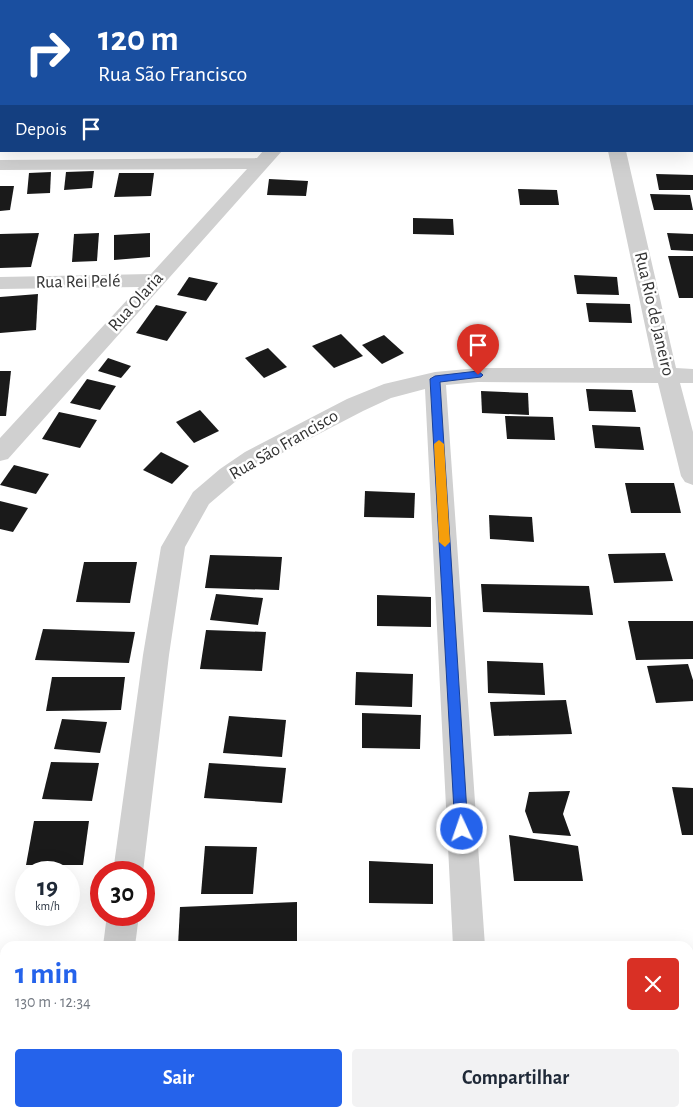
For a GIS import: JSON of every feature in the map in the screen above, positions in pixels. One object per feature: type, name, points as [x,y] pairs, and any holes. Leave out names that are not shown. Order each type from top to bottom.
[{"type":"street","name":"Rua Rio de Janeiro","points":[[617,152],[667,376],[693,476]]},
{"type":"street","points":[[0,165],[268,157]]},
{"type":"street","name":"Rua Olaria","points":[[0,453],[9,433],[156,280],[268,157]]},
{"type":"street","name":"Rua Rei Pelé","points":[[0,283],[156,280]]},
{"type":"street","name":"Rua São Francisco","points":[[129,861],[156,655],[173,547],[201,498],[228,475],[253,458],[355,405],[384,392],[435,379],[478,375],[693,376]]},
{"type":"street","points":[[435,379],[468,941]]},
{"type":"street","points":[[120,941],[122,926]]},
{"type":"building","points":[[94,171],[92,188],[64,190],[66,172]]},
{"type":"building","points":[[51,172],[50,193],[27,194],[29,173]]},
{"type":"building","points":[[119,173],[154,173],[151,196],[114,197]]},
{"type":"building","points":[[656,174],[693,175],[693,190],[659,190]]},
{"type":"building","points":[[269,179],[308,181],[306,196],[267,195]]},
{"type":"building","points":[[0,186],[14,186],[10,210],[0,211]]},
{"type":"building","points":[[518,189],[557,190],[559,205],[520,205]]},
{"type":"building","points":[[650,194],[690,195],[693,210],[654,210]]},
{"type":"building","points":[[413,218],[453,219],[454,235],[413,234]]},
{"type":"building","points":[[39,233],[31,267],[0,268],[0,234]]},
{"type":"building","points":[[99,233],[97,261],[72,262],[74,234]]},
{"type":"building","points":[[150,233],[150,257],[114,260],[114,235]]},
{"type":"building","points":[[667,233],[693,234],[693,251],[671,250]]},
{"type":"building","points":[[668,256],[693,256],[693,298],[679,298]]},
{"type":"building","points":[[574,275],[617,277],[619,295],[577,294]]},
{"type":"building","points":[[189,277],[218,283],[206,301],[177,295]]},
{"type":"building","points":[[38,294],[36,330],[0,333],[0,297]]},
{"type":"building","points":[[586,303],[630,304],[632,323],[589,322]]},
{"type":"building","points":[[156,305],[187,312],[167,341],[136,333]]},
{"type":"building","points":[[341,334],[363,356],[334,368],[312,346]]},
{"type":"building","points":[[384,335],[404,353],[382,364],[362,345]]},
{"type":"building","points":[[268,348],[287,367],[264,378],[245,358]]},
{"type":"building","points":[[108,358],[131,366],[121,378],[98,371]]},
{"type":"building","points":[[0,371],[11,371],[6,416],[0,416]]},
{"type":"building","points":[[87,379],[116,386],[100,410],[70,403]]},
{"type":"building","points":[[586,389],[632,390],[636,412],[589,411]]},
{"type":"building","points":[[481,391],[528,393],[529,415],[482,413]]},
{"type":"building","points":[[200,410],[219,431],[194,443],[176,422]]},
{"type":"building","points":[[59,412],[97,420],[80,448],[42,439]]},
{"type":"building","points":[[505,416],[553,417],[555,440],[507,439]]},
{"type":"building","points":[[592,425],[640,427],[644,450],[595,448]]},
{"type":"building","points":[[161,452],[189,466],[172,484],[143,470]]},
{"type":"building","points":[[14,465],[49,474],[36,494],[0,485]]},
{"type":"building","points":[[625,483],[674,483],[681,513],[631,513]]},
{"type":"building","points":[[365,491],[415,493],[414,518],[364,517]]},
{"type":"building","points":[[0,501],[28,508],[13,532],[0,529]]},
{"type":"building","points":[[489,515],[532,517],[534,542],[490,539]]},
{"type":"building","points":[[665,553],[673,581],[614,583],[608,554]]},
{"type":"building","points":[[210,555],[282,557],[279,590],[205,588]]},
{"type":"building","points":[[84,562],[137,562],[130,603],[76,602]]},
{"type":"building","points":[[481,584],[589,586],[593,615],[483,612]]},
{"type":"building","points":[[216,594],[263,598],[258,625],[210,620]]},
{"type":"building","points":[[377,595],[431,597],[431,627],[377,626]]},
{"type":"building","points":[[628,621],[693,621],[693,659],[636,660]]},
{"type":"building","points":[[43,629],[135,632],[129,663],[35,660]]},
{"type":"building","points":[[206,630],[266,632],[262,671],[200,669]]},
{"type":"building","points":[[487,661],[543,663],[545,695],[488,693]]},
{"type":"building","points":[[688,664],[693,680],[693,701],[656,703],[647,666]]},
{"type":"building","points":[[356,672],[413,674],[412,707],[355,705]]},
{"type":"building","points":[[52,677],[125,677],[121,710],[46,711]]},
{"type":"building","points":[[566,700],[572,734],[494,736],[490,702]]},
{"type":"building","points":[[362,713],[421,715],[420,749],[362,748]]},
{"type":"building","points":[[229,716],[286,720],[282,757],[223,753]]},
{"type":"building","points":[[62,719],[107,722],[100,753],[54,749]]},
{"type":"building","points":[[51,762],[99,763],[92,801],[42,799]]},
{"type":"building","points":[[209,763],[286,768],[282,803],[204,798]]},
{"type":"building","points":[[672,787],[693,788],[693,835],[682,835]]},
{"type":"building","points":[[570,791],[563,814],[571,836],[533,833],[525,811],[529,792]]},
{"type":"building","points":[[34,821],[89,821],[83,865],[80,865],[80,861],[27,861]]},
{"type":"building","points":[[509,835],[578,846],[583,881],[514,881]]},
{"type":"building","points":[[205,846],[257,847],[253,894],[201,894]]},
{"type":"building","points":[[369,861],[433,864],[433,904],[369,903]]},
{"type":"building","points":[[297,902],[297,941],[178,941],[180,907]]},
{"type":"slow traffic","points":[[439,444],[445,542]]},
{"type":"route","points":[[462,829],[435,379],[478,375]]}]
